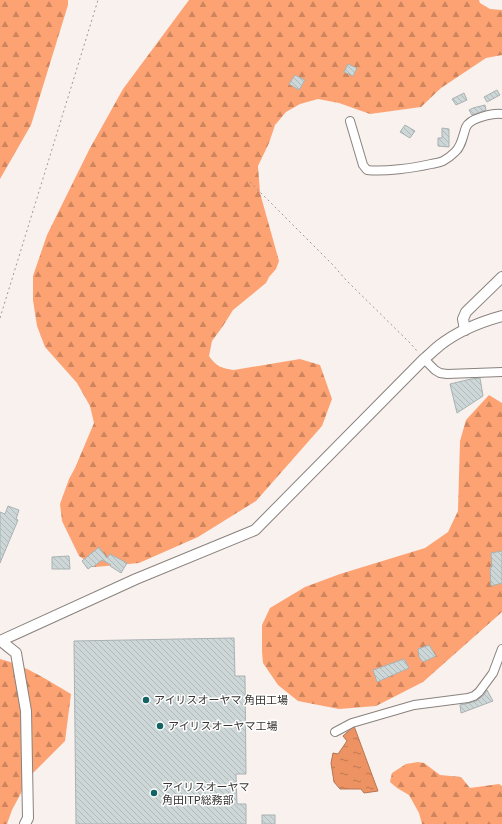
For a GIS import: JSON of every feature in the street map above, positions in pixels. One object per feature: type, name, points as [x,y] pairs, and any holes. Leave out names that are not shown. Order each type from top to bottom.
[{"type":"street","points":[[350,121],[363,165],[367,170],[374,171],[393,170],[443,161],[456,151],[467,125],[480,117],[502,114]]},
{"type":"street","points":[[465,330],[463,319],[466,312],[502,277]]},
{"type":"street","points":[[25,824],[28,818],[26,711],[16,653],[1,641],[136,579],[255,530],[424,359],[441,344],[465,330],[502,316]]},
{"type":"street","points":[[424,359],[440,373],[502,372]]},
{"type":"street","points":[[335,732],[352,723],[414,705],[474,696],[493,673],[502,649]]},
{"type":"path","points":[[0,318],[98,0]]},
{"type":"path","points":[[250,182],[411,344],[424,359]]},
{"type":"green space","points":[[0,0],[68,0],[68,5],[31,125],[0,179]]},
{"type":"green space","points":[[189,0],[479,0],[480,3],[490,9],[502,10],[502,55],[486,58],[441,88],[421,107],[370,114],[339,103],[318,99],[300,104],[286,112],[275,125],[269,143],[258,166],[260,193],[279,261],[276,269],[266,283],[233,310],[212,341],[209,356],[214,363],[226,369],[234,370],[300,359],[320,365],[332,399],[322,426],[256,501],[198,537],[139,563],[95,567],[79,556],[62,521],[60,504],[69,479],[94,423],[90,406],[77,383],[45,347],[37,326],[33,300],[33,276],[47,235],[89,150],[123,89]]},
{"type":"green space","points":[[489,395],[502,403],[502,612],[423,682],[376,706],[339,709],[298,701],[278,685],[263,663],[262,625],[270,608],[305,587],[340,574],[425,548],[448,532],[458,511],[460,441],[466,420]]},
{"type":"green space","points":[[0,659],[28,669],[71,694],[65,741],[30,776],[12,810],[7,824],[0,824]]},
{"type":"green space","points":[[418,762],[424,763],[440,775],[461,777],[470,788],[499,784],[502,786],[502,824],[422,824],[419,813],[409,795],[390,782],[392,773],[406,764]]},
{"type":"water","points":[[354,726],[378,791],[364,793],[361,789],[340,789],[334,782],[331,763],[333,753],[338,754],[347,741],[343,736]]},
{"type":"building","points":[[348,64],[357,68],[353,76],[344,72]]},
{"type":"building","points":[[295,75],[305,80],[299,90],[289,84]]},
{"type":"building","points":[[497,90],[500,95],[487,102],[484,97]]},
{"type":"building","points":[[464,93],[467,100],[456,105],[452,99]]},
{"type":"building","points":[[485,105],[486,110],[472,115],[469,110],[473,108]]},
{"type":"building","points":[[405,125],[415,131],[410,138],[400,132]]},
{"type":"building","points":[[442,128],[449,129],[449,147],[438,146],[438,138],[442,138]]},
{"type":"building","points":[[480,378],[483,396],[457,413],[450,384]]},
{"type":"building","points":[[8,506],[19,510],[16,519],[18,520],[0,563],[0,512],[5,514]]},
{"type":"building","points":[[99,547],[107,558],[110,554],[127,563],[121,573],[102,560],[88,569],[82,561]]},
{"type":"building","points":[[502,551],[502,583],[491,586],[491,553]]},
{"type":"building","points":[[69,556],[70,569],[52,569],[52,557]]},
{"type":"building","name":"アイリスオーヤマ工場","points":[[234,638],[235,676],[245,676],[246,774],[236,774],[237,804],[246,804],[246,824],[76,824],[74,641]]},
{"type":"building","points":[[429,645],[436,656],[423,662],[419,657],[418,649]]},
{"type":"building","points":[[404,659],[409,668],[377,682],[373,670]]},
{"type":"building","points":[[487,690],[493,701],[461,713],[460,705],[476,701],[483,696]]},
{"type":"building","points":[[262,815],[275,815],[275,824],[262,824]]},
{"type":"place","name":"アイリスオーヤマ 角田工場","points":[[146,700]]},
{"type":"place","name":"アイリスオーヤマ工場","points":[[160,726]]},
{"type":"place","name":"アイリスオーヤマ 角田ITP総務部","points":[[154,793]]}]
